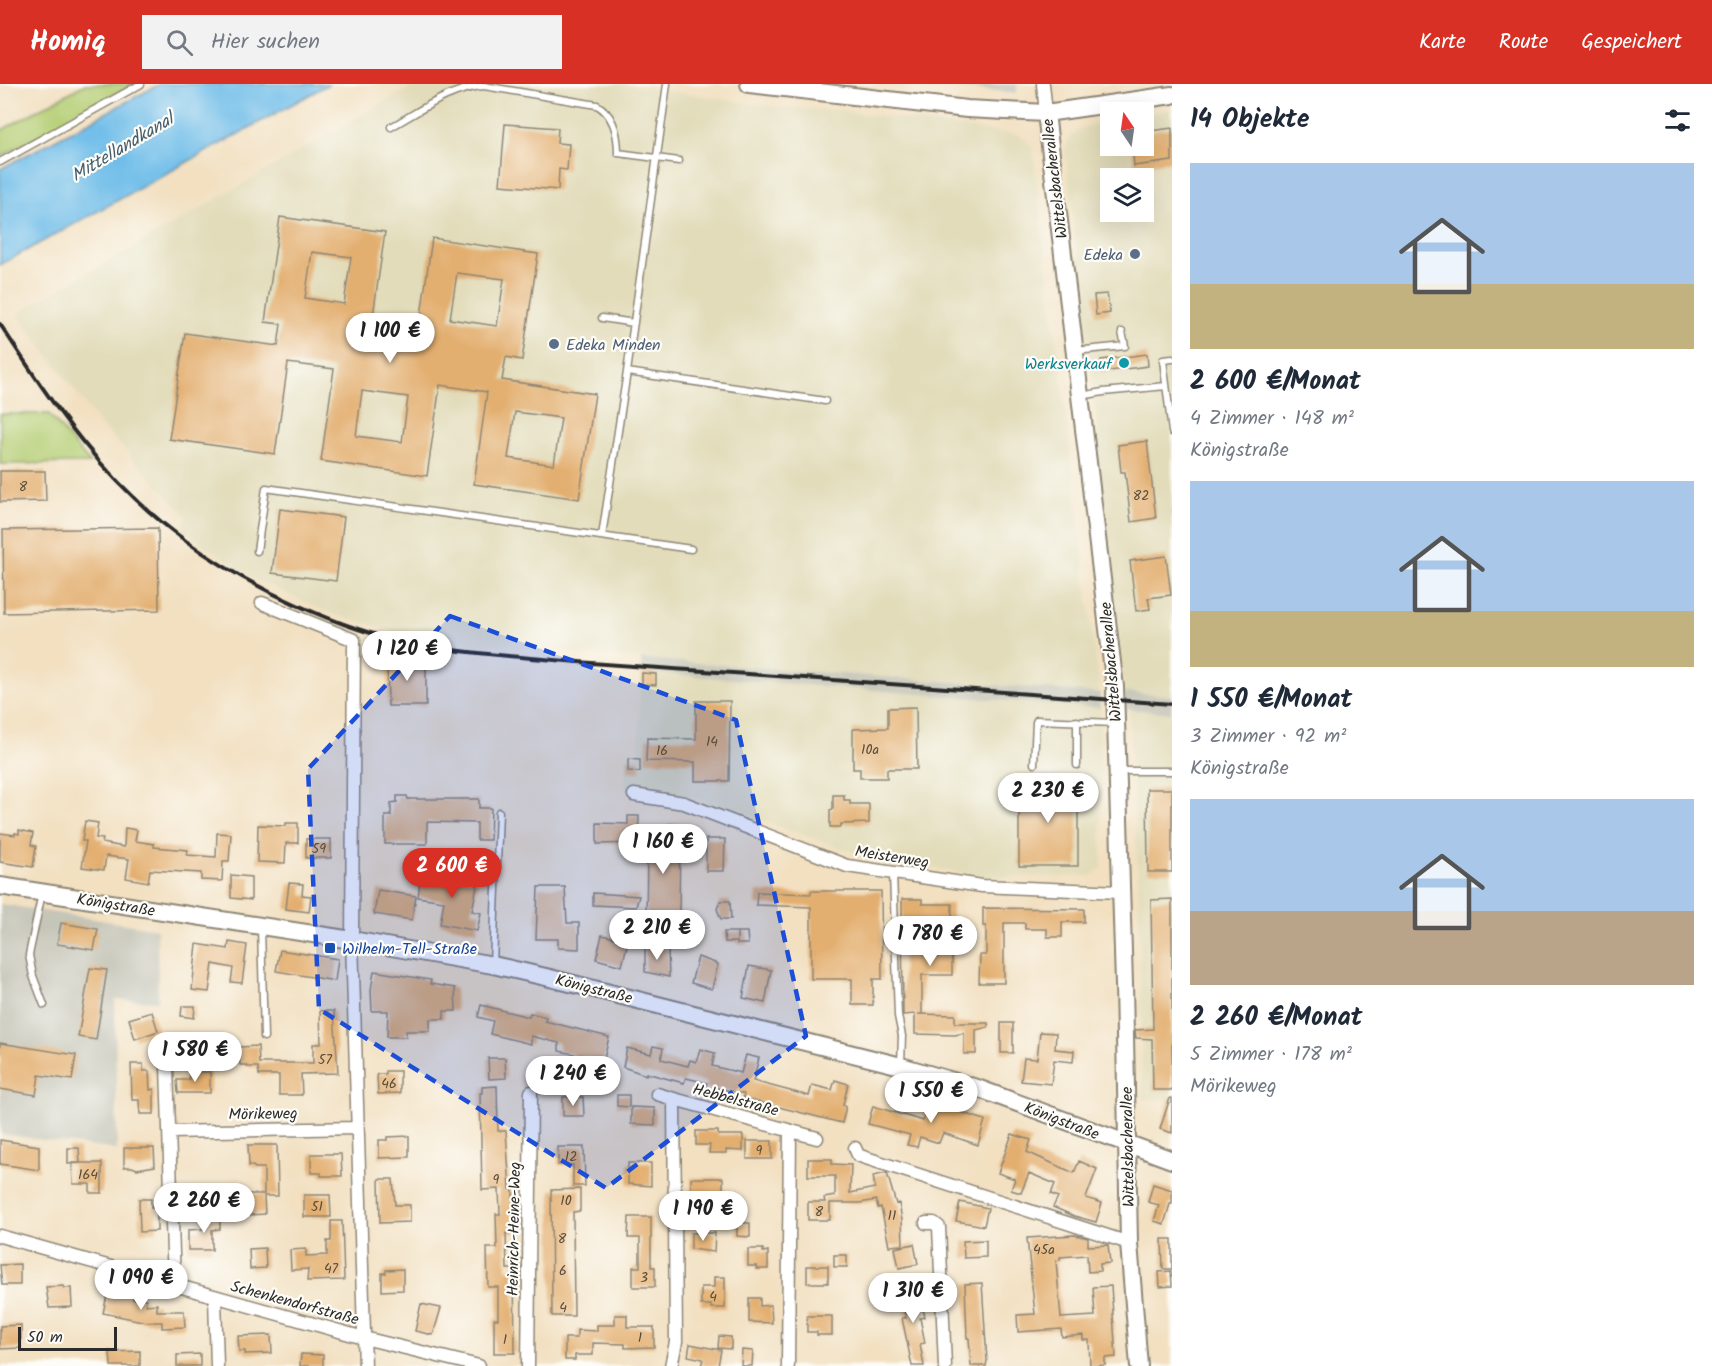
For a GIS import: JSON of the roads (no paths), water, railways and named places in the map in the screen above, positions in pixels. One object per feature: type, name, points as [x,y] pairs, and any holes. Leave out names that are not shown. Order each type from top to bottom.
[{"type":"street","points":[[749,84],[968,109],[1046,113],[1172,95]]},
{"type":"street","name":"Wittelsbacherallee","points":[[1043,84],[1115,687],[1129,1243],[1139,1366]]},
{"type":"street","points":[[262,603],[354,640],[352,940],[365,1366]]},
{"type":"street","name":"Meisterweg","points":[[634,795],[684,803],[847,866],[982,886],[1120,892]]},
{"type":"street","name":"Königstraße","points":[[0,886],[352,940],[493,965],[770,1031],[901,1066],[977,1088],[1172,1160]]},
{"type":"street","points":[[167,1066],[171,1132],[174,1285]]},
{"type":"street","name":"Heinrich-Heine-Weg","points":[[528,1366],[531,1092]]},
{"type":"street","name":"Hebbelstraße","points":[[657,1094],[817,1138]]},
{"type":"street","points":[[670,1366],[676,1342],[674,1099]]},
{"type":"street","name":"Mörikeweg","points":[[171,1132],[357,1128]]},
{"type":"street","name":"Hebbelstraße","points":[[788,1366],[790,1131]]},
{"type":"street","points":[[855,1148],[858,1155],[863,1157],[1129,1243]]},
{"type":"street","points":[[926,1223],[934,1223],[939,1227],[945,1366]]},
{"type":"street","name":"Schenkendorfstraße","points":[[0,1236],[364,1338],[479,1366]]},
{"type":"street","points":[[215,1297],[218,1366]]},
{"type":"lane","points":[[0,162],[141,84]]},
{"type":"lane","points":[[602,536],[667,84]]},
{"type":"lane","points":[[391,127],[452,93],[469,87],[484,86],[597,105],[608,112],[615,128],[618,153],[679,161]]},
{"type":"lane","points":[[602,318],[634,323]]},
{"type":"lane","points":[[1075,351],[1125,346],[1122,332]]},
{"type":"lane","points":[[1172,359],[1163,360],[1172,432]]},
{"type":"lane","points":[[627,372],[825,401]]},
{"type":"lane","points":[[1080,396],[1166,386]]},
{"type":"lane","points":[[257,551],[267,488],[691,549]]},
{"type":"lane","points":[[1034,765],[1036,722],[1040,719],[1115,723]]},
{"type":"lane","points":[[1077,721],[1077,765]]},
{"type":"lane","points":[[1117,771],[1172,771]]},
{"type":"lane","points":[[493,965],[499,812]]},
{"type":"lane","points":[[893,873],[898,1016],[902,1036],[901,1066]]},
{"type":"lane","points":[[42,892],[29,955],[33,976],[44,1005]]},
{"type":"lane","points":[[261,926],[264,1037]]},
{"type":"water","name":"Mittellandkanal","points":[[160,84],[329,84],[0,265],[0,169]]},
{"type":"railway","points":[[0,324],[82,442],[130,494],[156,518],[238,575],[296,605],[357,629],[417,645],[495,655],[1172,704]]},
{"type":"place","name":"Edeka","points":[[1135,254]]},
{"type":"place","name":"Edeka Minden","points":[[554,344]]},
{"type":"place","name":"Werksverkauf","points":[[1124,363]]},
{"type":"place","name":"Wilhelm-Tell-Straße","points":[[330,948]]}]
